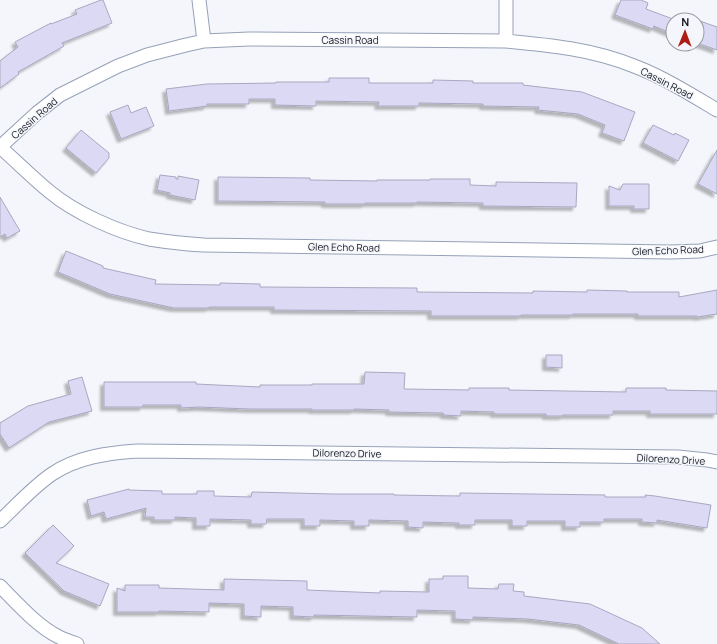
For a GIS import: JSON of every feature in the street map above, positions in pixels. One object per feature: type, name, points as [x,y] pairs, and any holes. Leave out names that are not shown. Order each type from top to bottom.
[{"type":"street","points":[[200,0],[204,41]]},
{"type":"street","points":[[506,0],[506,41]]},
{"type":"street","name":"Cassin Road","points":[[0,147],[37,113],[60,95],[118,66],[147,55],[204,41],[249,39],[506,41],[574,48],[603,55],[634,66],[672,84],[717,110]]},
{"type":"street","name":"Glen Echo Road","points":[[0,147],[51,193],[74,208],[98,221],[124,231],[148,238],[175,243],[204,245],[671,252],[700,251],[717,247]]},
{"type":"street","name":"Dilorenzo Drive","points":[[0,521],[39,484],[53,473],[88,458],[112,453],[137,451],[678,457],[717,462]]},
{"type":"street","points":[[0,586],[28,614],[44,627],[59,637],[77,644]]},
{"type":"building","points":[[103,0],[112,23],[62,43],[64,46],[18,72],[19,74],[0,88],[0,61],[18,47],[15,42],[51,23],[77,14],[75,10]]},
{"type":"building","points":[[621,0],[641,0],[648,3],[646,9],[665,16],[665,31],[654,26],[653,29],[615,15]]},
{"type":"building","points":[[705,23],[717,27],[717,50],[705,46]]},
{"type":"building","points":[[329,78],[369,78],[369,83],[433,83],[433,80],[473,81],[473,83],[523,83],[523,85],[582,92],[635,112],[624,141],[602,133],[605,125],[578,114],[538,110],[539,107],[419,103],[419,106],[378,106],[379,102],[316,101],[316,106],[275,105],[275,99],[249,99],[249,104],[207,104],[207,106],[169,111],[166,89],[207,84],[329,82]]},
{"type":"building","points":[[128,105],[131,113],[146,107],[154,126],[121,139],[110,112]]},
{"type":"building","points":[[653,125],[689,140],[678,161],[643,143]]},
{"type":"building","points":[[81,130],[109,153],[109,158],[96,173],[66,148]]},
{"type":"building","points":[[717,150],[717,194],[698,184]]},
{"type":"building","points":[[160,175],[176,177],[176,179],[178,179],[178,176],[199,180],[195,200],[170,195],[170,193],[157,190]]},
{"type":"building","points":[[218,177],[310,178],[310,180],[377,181],[470,179],[470,185],[496,186],[496,182],[577,183],[576,207],[483,206],[483,203],[417,202],[325,204],[325,202],[218,201]]},
{"type":"building","points":[[623,184],[649,184],[649,209],[634,209],[634,206],[609,206],[609,186],[620,190]]},
{"type":"building","points":[[0,197],[20,231],[7,238],[5,234],[0,237]]},
{"type":"building","points":[[66,251],[103,266],[103,268],[156,280],[155,284],[220,285],[220,283],[260,284],[260,287],[417,288],[417,292],[533,293],[533,291],[587,292],[587,290],[679,292],[679,297],[717,290],[717,314],[697,317],[638,316],[638,314],[431,316],[431,311],[274,310],[274,307],[174,308],[110,294],[58,272]]},
{"type":"building","points":[[546,355],[562,355],[562,368],[546,367]]},
{"type":"building","points":[[365,372],[405,373],[404,389],[469,390],[469,388],[509,388],[509,390],[626,392],[626,388],[666,388],[666,390],[717,391],[717,414],[650,414],[650,411],[613,411],[613,415],[546,416],[546,414],[494,414],[494,412],[461,411],[461,416],[444,415],[443,413],[389,412],[389,410],[354,409],[312,410],[199,407],[181,408],[181,405],[104,407],[104,382],[196,382],[196,384],[260,387],[260,385],[364,384]]},
{"type":"building","points":[[82,377],[92,411],[49,422],[9,448],[0,434],[0,423],[28,406],[71,394],[68,381]]},
{"type":"building","points":[[129,489],[162,491],[162,494],[197,494],[197,491],[214,491],[214,496],[251,497],[252,492],[460,496],[460,493],[605,495],[605,497],[646,497],[645,495],[711,505],[707,528],[657,520],[657,523],[642,522],[642,519],[604,519],[604,522],[580,522],[580,527],[565,527],[565,521],[527,521],[527,526],[512,526],[512,520],[475,520],[475,525],[423,522],[423,528],[408,527],[408,521],[369,520],[369,526],[354,526],[354,521],[320,520],[320,526],[304,526],[304,519],[267,519],[266,524],[251,524],[251,520],[210,519],[210,526],[196,526],[196,518],[175,517],[175,520],[154,520],[154,517],[145,517],[146,508],[106,519],[104,512],[91,516],[87,500]]},
{"type":"building","points":[[53,525],[74,546],[56,563],[109,584],[100,606],[64,591],[25,553]]},
{"type":"building","points":[[443,576],[468,576],[468,588],[498,589],[499,584],[514,584],[513,591],[524,592],[524,596],[590,604],[642,628],[660,644],[619,644],[579,625],[528,619],[473,617],[473,620],[455,619],[455,611],[417,610],[417,617],[314,615],[314,617],[293,616],[293,607],[261,606],[261,617],[244,616],[244,604],[209,603],[209,612],[117,612],[117,588],[125,591],[125,585],[159,585],[159,588],[224,590],[224,579],[307,581],[307,590],[380,593],[380,591],[429,592],[429,579],[443,579]]}]
